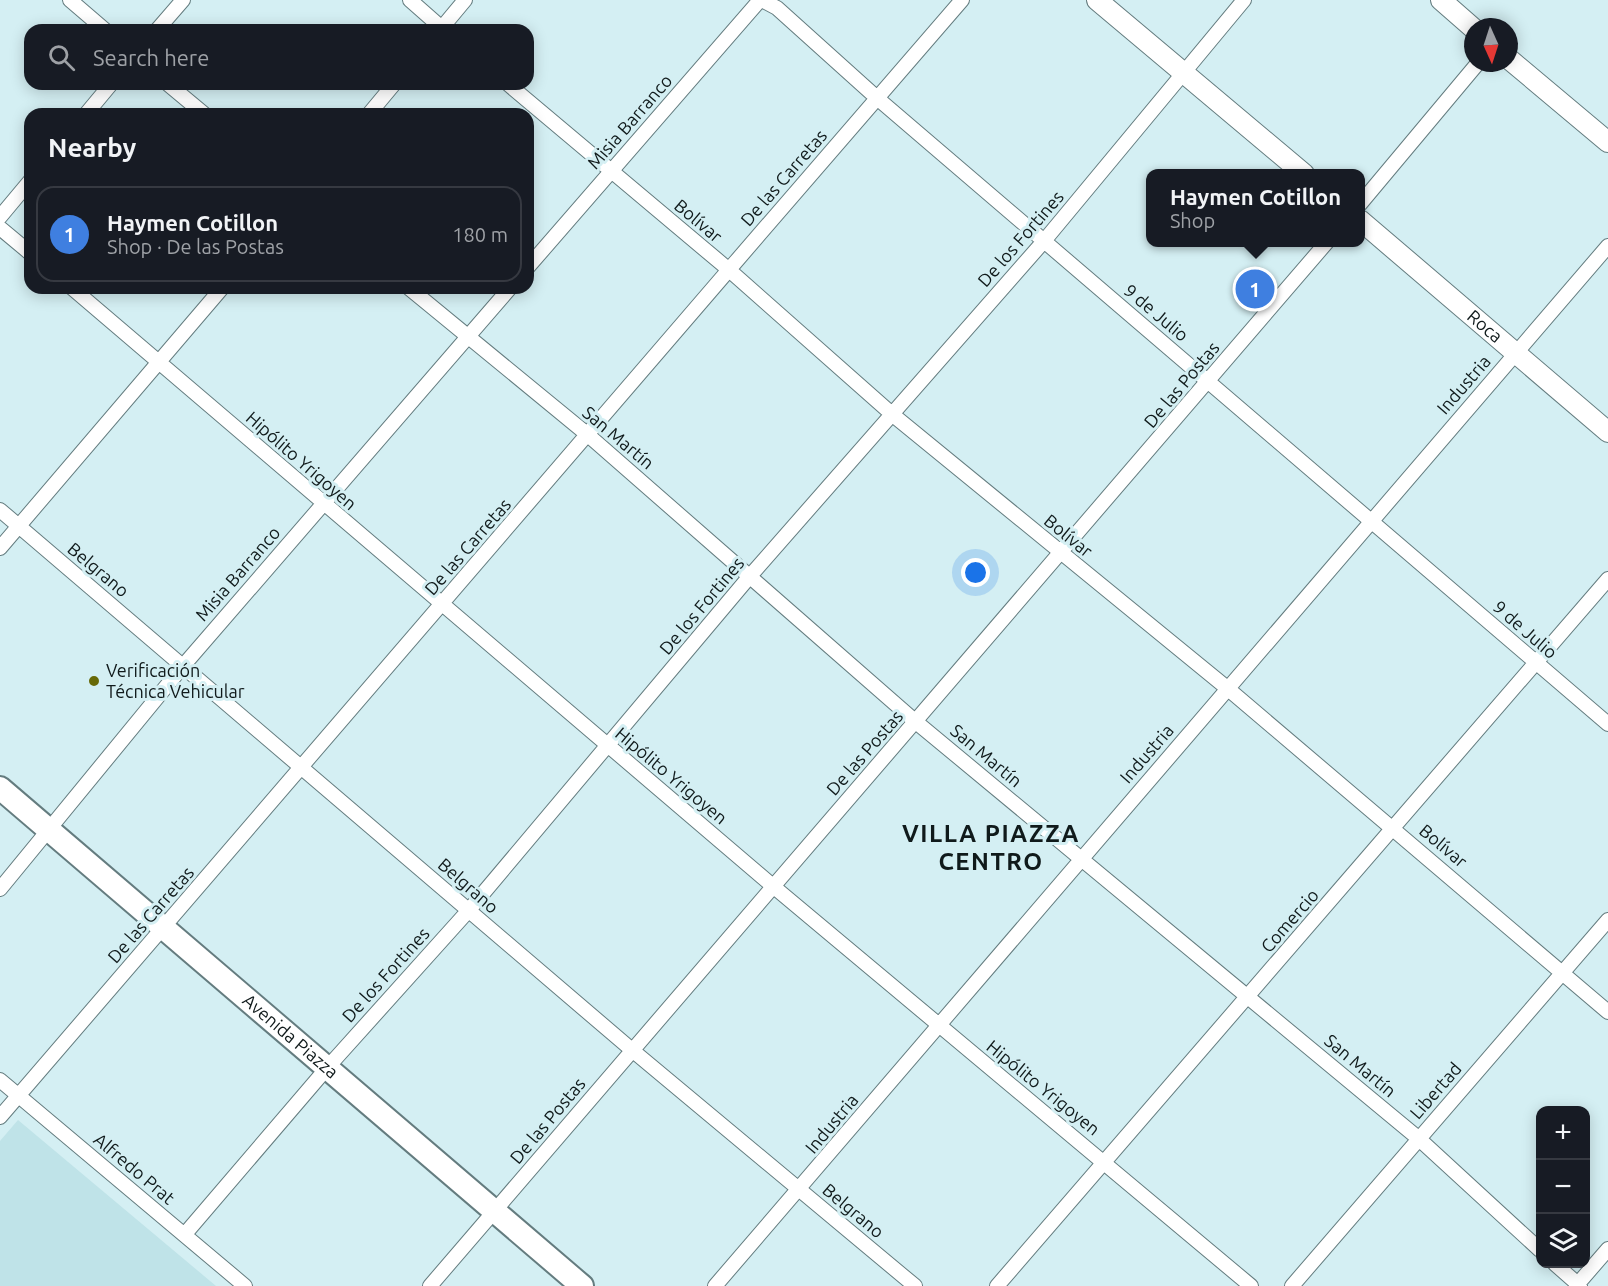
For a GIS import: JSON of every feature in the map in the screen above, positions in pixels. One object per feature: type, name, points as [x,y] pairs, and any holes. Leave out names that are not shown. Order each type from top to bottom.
[{"type":"main road","name":"Avenida Piazza","points":[[0,788],[582,1286]]},
{"type":"street","points":[[70,0],[98,24]]},
{"type":"street","points":[[162,24],[183,0]]},
{"type":"street","points":[[410,0],[436,24]]},
{"type":"street","points":[[446,24],[465,0]]},
{"type":"street","name":"9 de Julio","points":[[761,0],[777,8],[877,98],[1608,724]]},
{"type":"street","name":"Misia Barranco","points":[[534,260],[761,0]]},
{"type":"street","name":"De las Carretas","points":[[0,1117],[303,768],[962,0]]},
{"type":"street","points":[[1097,0],[1298,169]]},
{"type":"street","name":"De los Fortines","points":[[185,1234],[327,1068],[469,910],[750,576],[1044,241],[1244,0]]},
{"type":"street","points":[[1441,0],[1464,20]]},
{"type":"street","points":[[1518,67],[1608,142]]},
{"type":"street","points":[[1365,198],[1470,72]]},
{"type":"street","points":[[91,108],[106,90]]},
{"type":"street","points":[[175,90],[197,108]]},
{"type":"street","points":[[374,108],[389,90]]},
{"type":"street","name":"Bolívar","points":[[515,90],[728,270],[893,415],[1227,688],[1608,1012]]},
{"type":"street","points":[[0,217],[24,188]]},
{"type":"street","name":"Roca","points":[[1365,224],[1608,432]]},
{"type":"street","points":[[0,228],[24,248]]},
{"type":"street","name":"Industria","points":[[715,1286],[1608,246]]},
{"type":"street","name":"De las Postas","points":[[429,1286],[1062,554],[1324,247]]},
{"type":"street","name":"Hipólito Yrigoyen","points":[[79,294],[607,746],[1251,1286]]},
{"type":"street","points":[[0,548],[217,294]]},
{"type":"street","name":"San Martín","points":[[416,294],[588,435],[916,722],[1418,1138],[1536,1246]]},
{"type":"street","name":"Misia Barranco","points":[[0,889],[183,666],[505,294]]},
{"type":"street","name":"Belgrano","points":[[0,510],[632,1050],[915,1286]]},
{"type":"street","name":"Comercio","points":[[997,1286],[1395,829],[1608,579]]},
{"type":"street","name":"Libertad","points":[[1292,1286],[1608,920]]},
{"type":"street","name":"Alfredo Prat","points":[[0,1080],[245,1286]]},
{"type":"street","points":[[1560,1268],[1578,1285],[1608,1249]]},
{"type":"shaded area","points":[[18,1120],[216,1286],[0,1286],[0,1141]]},
{"type":"place","name":"Haymen Cotillon","points":[[1255,289]]},
{"type":"place","name":"Verificación Técnica Vehicular","points":[[94,681]]},
{"type":"district","name":"VILLA PIAZZA CENTRO","points":[[991,848]]}]
